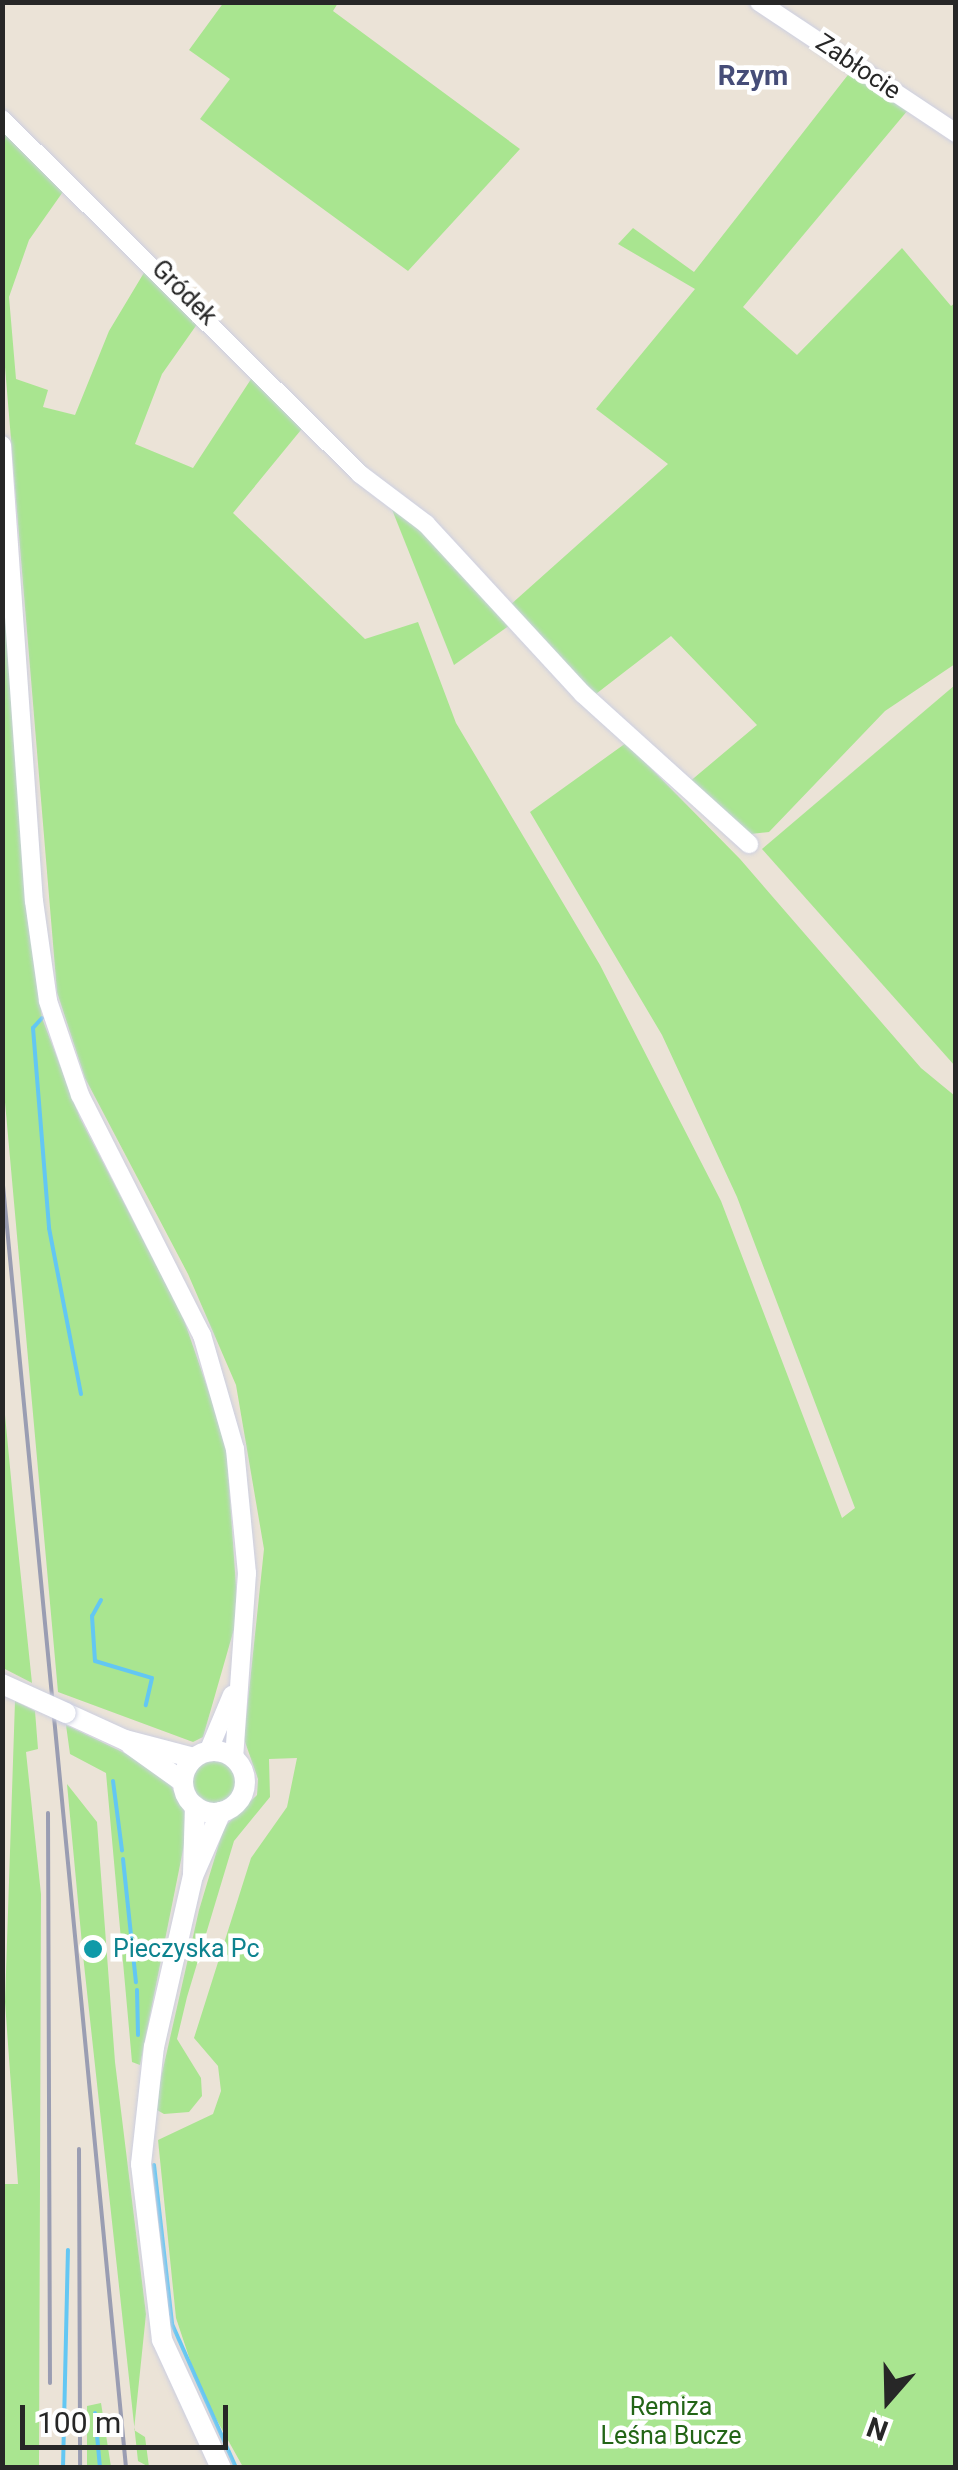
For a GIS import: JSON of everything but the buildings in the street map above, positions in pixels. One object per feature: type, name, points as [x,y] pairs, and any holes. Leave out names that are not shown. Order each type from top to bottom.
[{"type":"street","name":"Zabłocie","points":[[760,2],[956,132]]},
{"type":"street","name":"Gródek","points":[[2,119],[360,474],[426,524],[583,694],[749,844]]},
{"type":"street","points":[[2,445],[43,977],[68,1066],[186,1301],[228,1417],[246,1542],[234,1759],[244,1790],[221,1812],[193,1876],[148,2075],[141,2164],[162,2340],[220,2468]]},
{"type":"street","points":[[2,1684],[124,1740],[183,1782],[194,1806],[193,1876]]},
{"type":"street","points":[[183,1782],[235,1690]]},
{"type":"street","points":[[124,1740],[234,1759]]},
{"type":"street","points":[[194,1806],[221,1812]]},
{"type":"green space","points":[[224,2],[338,3],[333,11],[520,149],[408,271],[200,119],[230,79],[189,50]]},
{"type":"green space","points":[[851,71],[908,110],[743,307],[797,355],[902,248],[951,306],[955,303],[955,664],[885,711],[769,832],[742,835],[688,783],[757,725],[671,636],[592,697],[509,606],[668,464],[596,409],[695,289],[618,244],[633,228],[694,272]]},
{"type":"green space","name":"Remiza Leśna Bucze","points":[[2,130],[67,186],[29,240],[9,297],[16,379],[48,390],[43,407],[75,415],[109,331],[148,266],[200,320],[162,374],[135,444],[193,468],[255,373],[305,425],[233,513],[365,639],[418,622],[456,723],[600,965],[721,1201],[842,1518],[855,1508],[737,1197],[662,1035],[530,812],[626,743],[740,859],[921,1068],[955,1096],[955,2467],[243,2467],[200,2390],[176,2318],[158,2140],[213,2114],[221,2091],[218,2066],[194,2038],[251,1858],[287,1807],[297,1758],[269,1759],[270,1797],[234,1841],[177,2039],[201,2078],[202,2096],[189,2112],[164,2114],[157,2110],[160,2082],[199,1910],[224,1827],[257,1795],[258,1779],[244,1739],[264,1549],[236,1385],[188,1274],[85,1078],[57,992],[3,343]]},
{"type":"green space","points":[[391,507],[412,518],[510,625],[454,665]]},
{"type":"green space","points":[[2,558],[27,907],[42,1018],[80,1118],[183,1317],[226,1442],[238,1615],[203,1737],[193,1742],[58,1692],[3,1080]]},
{"type":"green space","points":[[955,685],[955,1066],[762,849]]},
{"type":"green space","points":[[3,1394],[15,1520],[32,1683],[3,1668]]},
{"type":"green space","points":[[15,1701],[35,1711],[38,1749],[26,1752],[41,1894],[39,2468],[2,2467],[3,2184],[18,2184],[5,2002]]},
{"type":"green space","points":[[66,1725],[164,1772],[189,1820],[140,2065],[132,2062],[106,1773],[70,1754]]},
{"type":"green space","points":[[214,1761],[229,1767],[235,1782],[229,1797],[214,1803],[199,1797],[193,1782],[199,1767]]},
{"type":"green space","points":[[67,1784],[97,1822],[115,2062],[146,2314],[134,2427],[83,1955]]},
{"type":"green space","points":[[101,2403],[111,2467],[87,2467],[87,2406]]},
{"type":"green space","points":[[135,2430],[145,2437],[149,2467],[138,2461]]},
{"type":"waterway","points":[[42,1018],[33,1028],[49,1228],[81,1394]]},
{"type":"waterway","points":[[101,1600],[92,1616],[95,1661],[152,1678],[146,1705]]},
{"type":"waterway","points":[[113,1781],[122,1850]]},
{"type":"waterway","points":[[123,1859],[136,1982]]},
{"type":"waterway","points":[[137,1990],[138,2035]]},
{"type":"waterway","points":[[154,2165],[172,2324],[236,2468]]},
{"type":"waterway","points":[[63,2468],[68,2250]]},
{"type":"waterway","points":[[95,2413],[100,2468]]},
{"type":"railway","points":[[2,1175],[126,2468]]},
{"type":"railway","points":[[48,1813],[50,2383]]},
{"type":"railway","points":[[79,2149],[80,2468]]},
{"type":"place","name":"Pieczyska Pc","points":[[93,1949]]},
{"type":"district","name":"Rzym","points":[[753,76]]}]
